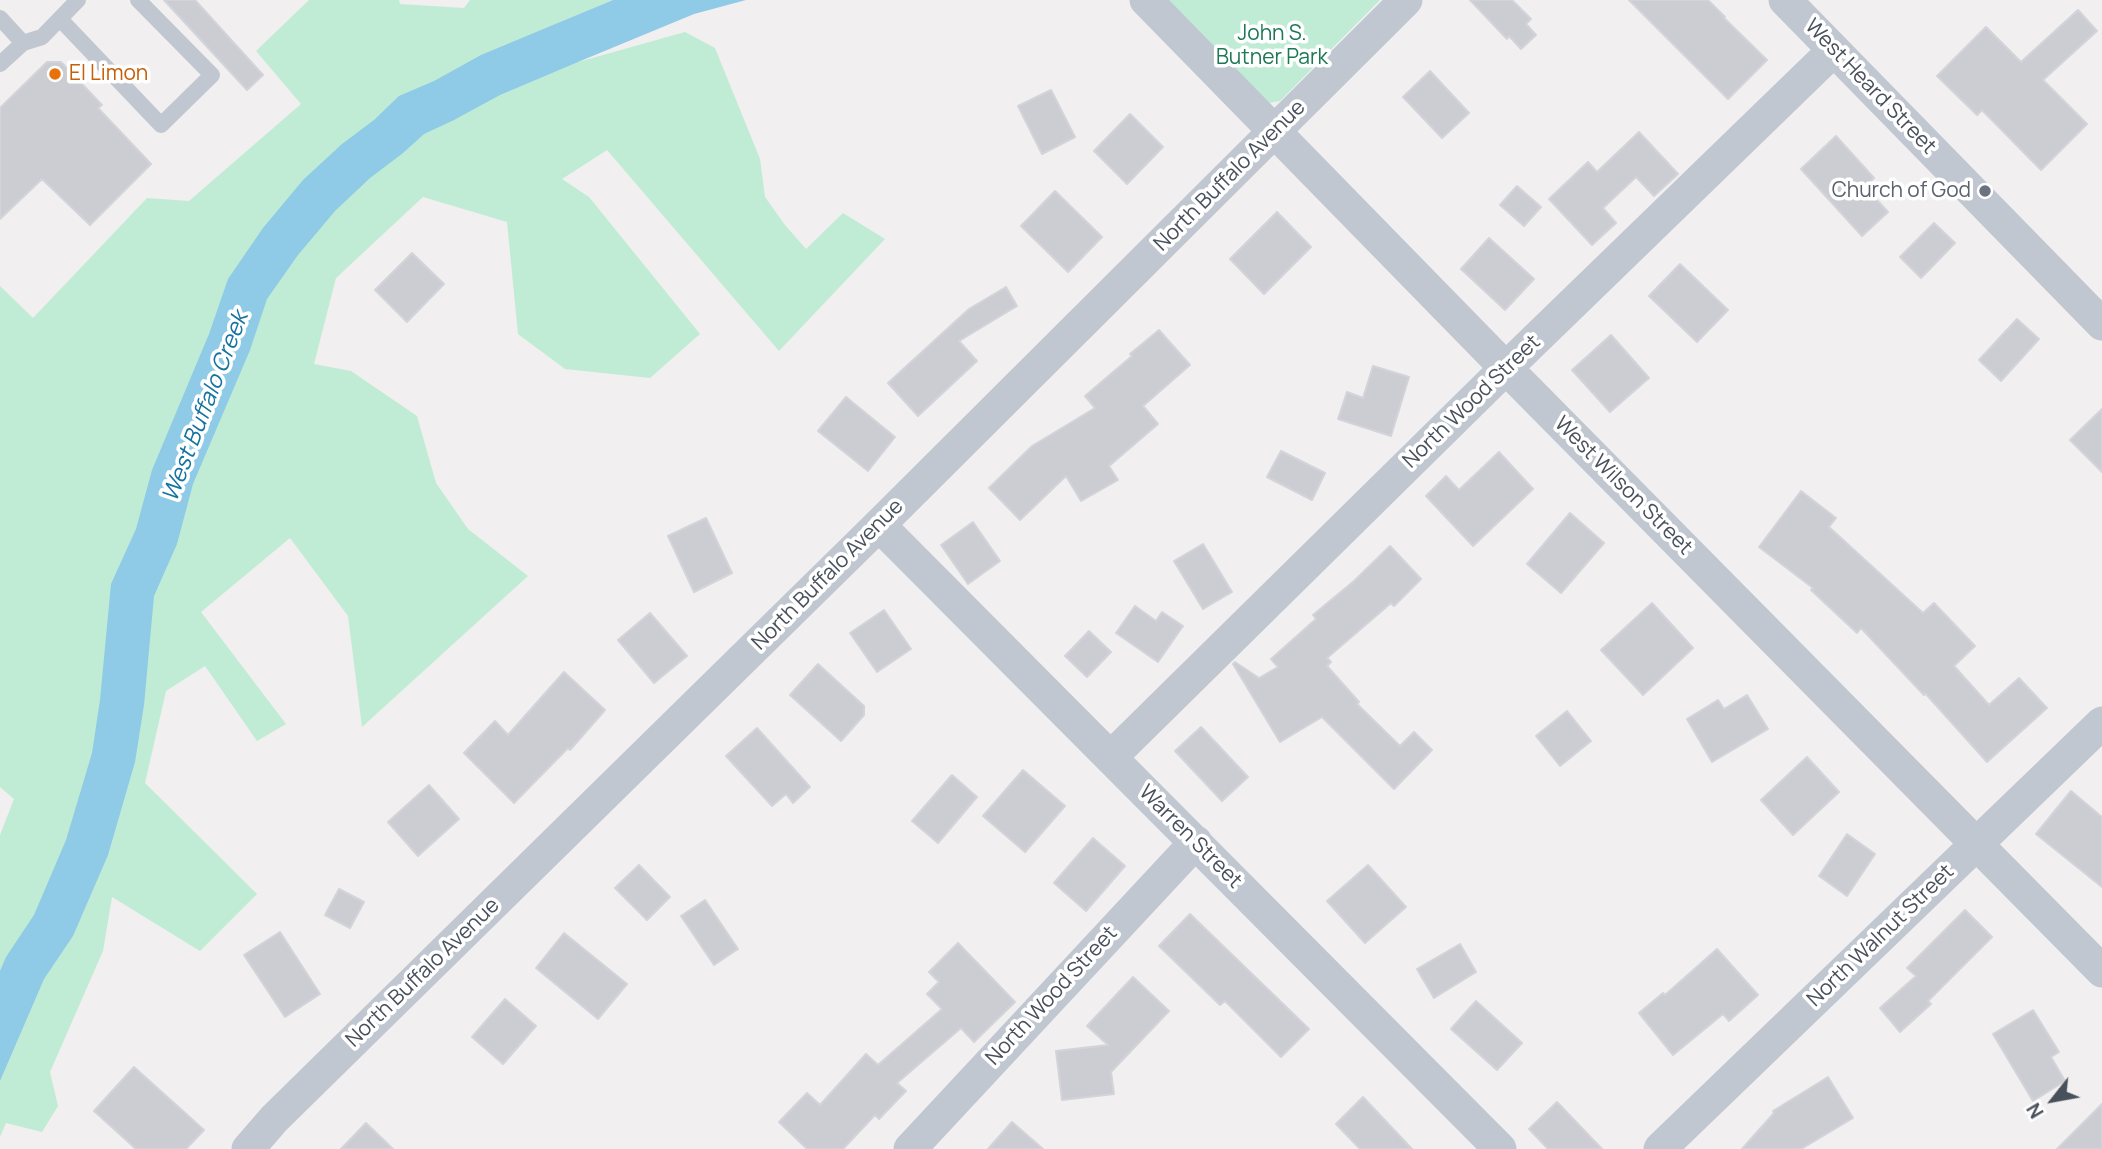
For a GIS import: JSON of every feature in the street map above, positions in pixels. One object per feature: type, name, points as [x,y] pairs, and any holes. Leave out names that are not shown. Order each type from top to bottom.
[{"type":"street","name":"West Wilson Street","points":[[1146,0],[2102,971]]},
{"type":"street","name":"North Buffalo Avenue","points":[[248,1149],[284,1110],[879,525],[1406,0]]},
{"type":"street","name":"West Heard Street","points":[[1785,0],[2102,324]]},
{"type":"street","name":"North Wood Street","points":[[1111,757],[1834,50]]},
{"type":"street","name":"Warren Street","points":[[879,525],[1500,1149]]},
{"type":"street","name":"North Walnut Street","points":[[1660,1149],[2102,723]]},
{"type":"street","name":"North Wood Street","points":[[909,1149],[1196,842]]},
{"type":"lane","points":[[0,64],[23,43],[42,37],[78,0]]},
{"type":"lane","points":[[60,19],[162,125],[212,75],[138,0]]},
{"type":"lane","points":[[0,18],[23,43]]},
{"type":"green space","points":[[309,0],[399,0],[400,4],[464,8],[470,0],[613,0],[561,22],[578,62],[685,32],[715,48],[760,159],[765,197],[806,249],[843,213],[885,239],[779,351],[607,150],[562,179],[589,197],[700,334],[650,378],[565,369],[518,334],[507,222],[423,197],[336,278],[314,364],[351,371],[417,416],[436,483],[468,529],[528,576],[362,727],[348,616],[290,538],[201,612],[286,724],[257,741],[205,666],[166,691],[145,783],[257,894],[200,951],[112,897],[103,951],[50,1072],[58,1106],[42,1132],[6,1123],[0,1137],[0,835],[14,799],[0,787],[0,286],[33,318],[147,198],[189,201],[301,104],[256,51]]},
{"type":"green space","name":"John S. Butner Park","points":[[1166,0],[1380,0],[1280,101],[1269,103]]},
{"type":"water","name":"West Buffalo Creek","points":[[613,0],[746,0],[694,14],[578,62],[500,95],[424,134],[335,211],[298,255],[267,299],[250,350],[193,484],[177,544],[154,596],[144,705],[135,762],[108,855],[73,936],[44,979],[0,1081],[0,971],[6,957],[34,915],[66,840],[92,753],[111,584],[136,529],[152,470],[209,334],[228,279],[263,228],[303,180],[399,96],[434,81],[481,55]]},
{"type":"building","points":[[164,0],[195,0],[263,75],[247,90]]},
{"type":"building","points":[[1470,0],[1512,0],[1531,19],[1526,24],[1536,35],[1521,49],[1509,36],[1507,39]]},
{"type":"building","points":[[1629,0],[1708,0],[1767,60],[1728,99]]},
{"type":"building","points":[[2078,10],[2097,31],[2043,80],[2087,124],[2041,170],[1982,110],[1977,115],[1937,76],[1986,27],[2021,62]]},
{"type":"building","points":[[47,62],[61,62],[102,105],[98,108],[151,164],[90,225],[42,179],[0,219],[0,108]]},
{"type":"building","points":[[1430,71],[1469,113],[1442,138],[1403,97]]},
{"type":"building","points":[[1051,90],[1075,137],[1042,154],[1018,106]]},
{"type":"building","points":[[1130,114],[1163,147],[1127,184],[1094,151]]},
{"type":"building","points":[[1639,132],[1678,174],[1654,196],[1636,177],[1603,208],[1616,223],[1592,245],[1549,199],[1588,162],[1597,172]]},
{"type":"building","points":[[1836,136],[1874,178],[1865,187],[1888,212],[1862,236],[1801,169]]},
{"type":"building","points":[[1517,186],[1541,207],[1524,226],[1500,205]]},
{"type":"building","points":[[1055,191],[1102,237],[1068,272],[1021,226]]},
{"type":"building","points":[[1277,212],[1311,247],[1264,294],[1230,259]]},
{"type":"building","points":[[1934,223],[1955,243],[1921,278],[1900,257]]},
{"type":"building","points":[[1489,238],[1534,279],[1505,310],[1461,269]]},
{"type":"building","points":[[412,253],[444,284],[407,322],[375,290]]},
{"type":"building","points":[[1680,264],[1728,310],[1697,342],[1649,296]]},
{"type":"building","points":[[1006,287],[1017,306],[959,341],[977,361],[918,416],[888,383],[969,309]]},
{"type":"building","points":[[2017,319],[2039,339],[2001,381],[1979,360]]},
{"type":"building","points":[[1159,330],[1190,365],[1143,406],[1158,424],[1109,466],[1118,480],[1081,501],[1066,476],[1020,520],[989,488],[1032,446],[1095,408],[1085,396]]},
{"type":"building","points":[[1611,335],[1649,378],[1610,412],[1572,370]]},
{"type":"building","points":[[1373,366],[1409,377],[1391,436],[1338,419],[1347,392],[1363,398]]},
{"type":"building","points":[[846,397],[895,437],[868,471],[818,431]]},
{"type":"building","points":[[2102,409],[2102,472],[2070,440]]},
{"type":"building","points":[[1281,451],[1325,473],[1312,500],[1267,477]]},
{"type":"building","points":[[1499,452],[1533,489],[1473,546],[1426,496],[1446,476],[1459,490]]},
{"type":"building","points":[[1801,491],[1836,518],[1829,527],[1923,613],[1934,603],[1975,646],[1954,666],[1989,705],[2019,678],[2047,708],[1987,762],[1861,628],[1857,633],[1811,590],[1813,588],[1759,547]]},
{"type":"building","points":[[1570,513],[1604,543],[1561,593],[1527,564]]},
{"type":"building","points":[[706,518],[732,573],[694,592],[668,536]]},
{"type":"building","points":[[973,522],[1000,561],[968,584],[941,545]]},
{"type":"building","points":[[1203,544],[1232,592],[1203,609],[1174,561]]},
{"type":"building","points":[[1390,546],[1421,579],[1394,606],[1391,603],[1327,658],[1331,662],[1327,666],[1359,702],[1357,704],[1400,746],[1414,732],[1432,750],[1394,789],[1322,717],[1280,742],[1233,664],[1235,662],[1259,678],[1278,667],[1271,659],[1316,619],[1313,615]]},
{"type":"building","points":[[1652,603],[1693,648],[1643,695],[1601,650]]},
{"type":"building","points":[[1135,606],[1156,621],[1162,612],[1183,626],[1158,662],[1116,633]]},
{"type":"building","points":[[884,610],[911,649],[877,672],[850,633]]},
{"type":"building","points":[[650,613],[687,656],[654,683],[618,640]]},
{"type":"building","points":[[1089,631],[1111,652],[1087,677],[1065,656]]},
{"type":"building","points":[[818,664],[864,706],[864,715],[841,741],[790,695]]},
{"type":"building","points":[[564,672],[605,710],[570,750],[568,748],[514,803],[464,753],[495,721],[508,735]]},
{"type":"building","points":[[1747,695],[1768,729],[1712,762],[1687,719],[1718,700],[1724,709]]},
{"type":"building","points":[[1567,711],[1591,741],[1560,766],[1536,736]]},
{"type":"building","points":[[1201,727],[1248,777],[1222,801],[1175,751]]},
{"type":"building","points":[[757,728],[810,787],[793,803],[786,794],[772,806],[726,756]]},
{"type":"building","points":[[1807,757],[1839,792],[1793,835],[1761,800]]},
{"type":"building","points":[[1023,770],[1065,806],[1025,852],[983,816]]},
{"type":"building","points":[[952,775],[977,797],[938,843],[912,821]]},
{"type":"building","points":[[429,785],[459,819],[418,856],[388,822]]},
{"type":"building","points":[[2071,791],[2102,817],[2102,887],[2036,834]]},
{"type":"building","points":[[1847,834],[1875,854],[1847,896],[1819,876]]},
{"type":"building","points":[[1093,838],[1125,866],[1086,911],[1054,883]]},
{"type":"building","points":[[639,865],[670,897],[647,920],[615,888]]},
{"type":"building","points":[[1368,865],[1406,907],[1365,943],[1327,901]]},
{"type":"building","points":[[339,889],[364,902],[350,928],[325,915]]},
{"type":"building","points":[[705,900],[738,949],[714,965],[681,916]]},
{"type":"building","points":[[1965,910],[1992,937],[1928,1001],[1931,1004],[1900,1032],[1880,1008],[1916,976],[1907,968]]},
{"type":"building","points":[[1190,914],[1309,1029],[1281,1057],[1225,1001],[1220,1005],[1159,946]]},
{"type":"building","points":[[280,932],[320,994],[285,1017],[244,955]]},
{"type":"building","points":[[564,933],[627,984],[598,1019],[536,968]]},
{"type":"building","points":[[958,943],[1015,1002],[974,1042],[961,1028],[897,1083],[906,1091],[879,1119],[875,1115],[843,1149],[807,1149],[779,1122],[807,1093],[820,1105],[866,1054],[878,1065],[942,1009],[927,994],[939,982],[929,972]]},
{"type":"building","points":[[1460,944],[1476,972],[1434,998],[1417,969]]},
{"type":"building","points":[[1717,949],[1758,995],[1729,1021],[1723,1014],[1673,1055],[1639,1013],[1663,993],[1665,995]]},
{"type":"building","points":[[1133,977],[1169,1011],[1111,1072],[1114,1094],[1062,1100],[1056,1051],[1108,1045],[1087,1026]]},
{"type":"building","points":[[505,999],[536,1026],[503,1064],[472,1037]]},
{"type":"building","points":[[1476,1001],[1522,1043],[1497,1070],[1451,1029]]},
{"type":"building","points":[[2033,1010],[2059,1052],[2051,1057],[2065,1081],[2033,1101],[1993,1034]]},
{"type":"building","points":[[134,1067],[204,1130],[186,1149],[136,1149],[94,1111]]},
{"type":"building","points":[[1828,1077],[1853,1118],[1801,1149],[1742,1149],[1773,1111]]},
{"type":"building","points":[[1363,1097],[1412,1149],[1360,1149],[1336,1124]]},
{"type":"building","points":[[1557,1102],[1602,1149],[1548,1149],[1529,1129]]},
{"type":"building","points":[[2102,1104],[2102,1149],[2057,1149]]},
{"type":"building","points":[[1012,1122],[1043,1149],[988,1149]]},
{"type":"building","points":[[366,1123],[393,1149],[341,1149]]},
{"type":"place","name":"El Limon","points":[[55,74]]},
{"type":"place","name":"Church of God","points":[[1985,191]]}]
